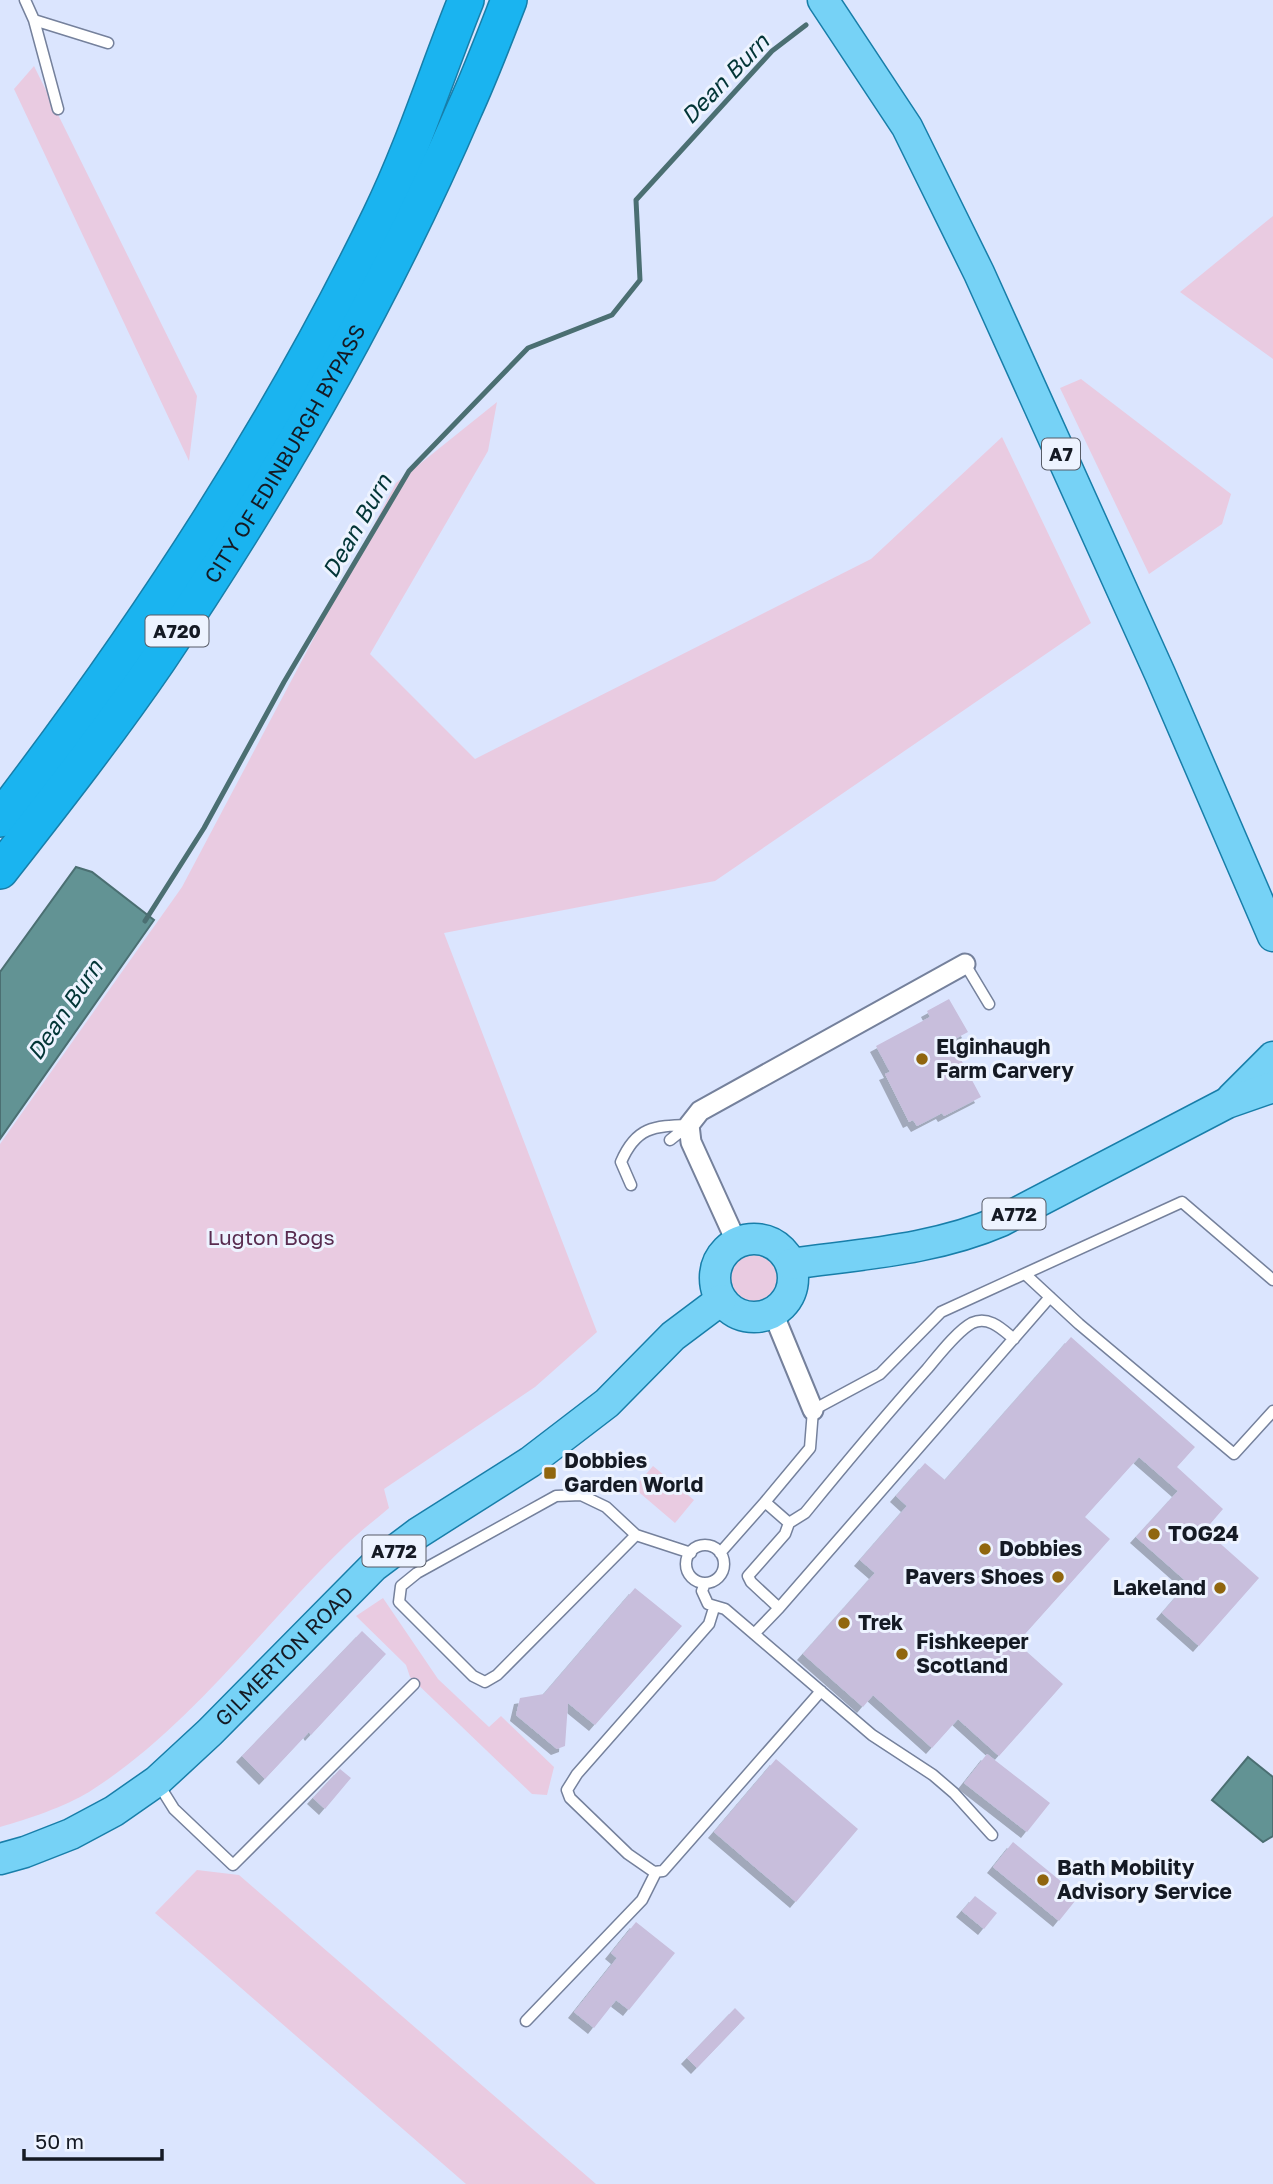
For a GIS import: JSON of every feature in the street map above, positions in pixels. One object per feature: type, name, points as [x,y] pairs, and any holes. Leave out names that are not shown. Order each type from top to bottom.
[{"type":"highway","name":"CITY OF EDINBURGH BYPASS","points":[[0,819],[65,735],[134,638],[253,452],[330,316],[381,214],[405,162],[467,0]]},
{"type":"highway","name":"CITY OF EDINBURGH BYPASS","points":[[0,872],[158,660],[286,459],[380,286],[421,204],[465,109],[509,0]]},
{"type":"main road","name":"A7","points":[[823,0],[907,127],[979,273],[1272,929]]},
{"type":"main road","name":"A772","points":[[1227,1103],[1273,1057]]},
{"type":"main road","name":"A772","points":[[791,1264],[931,1245],[969,1235],[1000,1222],[1227,1103],[1273,1087]]},
{"type":"main road","points":[[749,1239],[762,1240],[784,1253],[791,1264],[793,1286],[782,1306],[773,1313],[750,1317],[739,1314],[721,1300],[716,1288],[718,1261],[737,1243],[749,1239]]},
{"type":"main road","name":"GILMERTON ROAD","points":[[0,1859],[71,1834],[114,1811],[157,1782],[210,1732],[373,1566],[552,1445],[607,1403],[673,1336],[721,1300]]},
{"type":"street","points":[[737,1243],[691,1142],[688,1125],[700,1111],[965,964]]},
{"type":"street","points":[[773,1313],[813,1410]]},
{"type":"lane","points":[[24,0],[34,20],[58,109]]},
{"type":"lane","points":[[34,20],[108,43]]},
{"type":"lane","points":[[965,964],[989,1004]]},
{"type":"lane","points":[[670,1140],[688,1125]]},
{"type":"lane","points":[[631,1185],[621,1162],[629,1144],[644,1131],[661,1126],[688,1125]]},
{"type":"lane","points":[[720,1553],[810,1448],[813,1410],[880,1374],[941,1312],[1182,1202],[1273,1280]]},
{"type":"lane","points":[[1025,1274],[1234,1454],[1273,1411]]},
{"type":"lane","points":[[754,1634],[1050,1297]]},
{"type":"lane","points":[[779,1608],[748,1576],[785,1534],[789,1523],[805,1513],[912,1385],[972,1323],[985,1321],[996,1324],[1014,1339]]},
{"type":"lane","points":[[636,1535],[497,1675],[485,1682],[473,1676],[399,1602],[401,1586],[417,1573],[556,1496],[581,1495],[606,1507],[636,1535],[691,1553]]},
{"type":"lane","points":[[765,1502],[789,1523]]},
{"type":"lane","points":[[705,1546],[720,1553],[724,1564],[716,1579],[705,1583],[694,1579],[687,1570],[691,1553],[705,1546]]},
{"type":"lane","points":[[705,1583],[702,1591],[708,1604],[725,1609],[872,1735],[947,1787],[992,1835]]},
{"type":"lane","points":[[713,1606],[709,1624],[577,1774],[567,1790],[570,1798],[628,1854],[656,1872],[663,1871],[821,1691]]},
{"type":"lane","points":[[157,1782],[174,1809],[233,1865],[415,1684]]},
{"type":"lane","points":[[526,2021],[642,1900],[656,1872]]},
{"type":"green space","points":[[34,66],[197,396],[189,461],[14,89]]},
{"type":"green space","points":[[1273,216],[1273,359],[1180,292]]},
{"type":"green space","points":[[1081,379],[1231,494],[1222,524],[1149,574],[1060,388]]},
{"type":"green space","name":"Lugton Bogs","points":[[497,402],[488,451],[370,654],[475,759],[871,559],[1002,437],[1091,623],[715,881],[444,933],[597,1332],[535,1387],[384,1489],[389,1508],[350,1541],[314,1577],[223,1676],[160,1738],[89,1792],[34,1817],[0,1827],[0,1144],[182,887],[396,483]]},
{"type":"green space","points":[[754,1252],[773,1260],[781,1279],[773,1298],[754,1306],[735,1298],[727,1279],[735,1260]]},
{"type":"green space","points":[[653,1466],[694,1500],[675,1523],[634,1488]]},
{"type":"green space","points":[[383,1598],[438,1679],[489,1727],[501,1716],[554,1767],[547,1795],[532,1794],[410,1677],[406,1665],[356,1616]]},
{"type":"green space","points":[[197,1870],[239,1875],[596,2184],[466,2184],[155,1913]]},
{"type":"water","points":[[76,867],[92,872],[154,920],[0,1139],[0,972]]},
{"type":"water","points":[[1248,1757],[1273,1777],[1273,1836],[1263,1842],[1212,1800]]},
{"type":"building","name":"Elginhaugh Farm Carvery","points":[[949,999],[968,1032],[951,1041],[981,1097],[917,1126],[913,1120],[909,1122],[885,1074],[890,1072],[876,1046],[930,1017],[927,1011]]},
{"type":"building","name":"Dobbies","points":[[1071,1337],[1195,1447],[1177,1467],[1223,1509],[1205,1530],[1259,1578],[1199,1646],[1162,1613],[1188,1583],[1136,1537],[1178,1491],[1139,1457],[1085,1517],[1110,1539],[1017,1643],[1063,1684],[999,1756],[958,1719],[932,1748],[873,1695],[863,1707],[803,1654],[875,1573],[860,1560],[907,1506],[896,1496],[925,1463],[945,1480]]},
{"type":"building","points":[[635,1588],[682,1626],[595,1725],[568,1703],[565,1746],[557,1749],[516,1715],[520,1698],[544,1694]]},
{"type":"building","points":[[362,1631],[386,1654],[311,1735],[309,1732],[265,1779],[242,1756]]},
{"type":"building","points":[[987,1754],[1050,1803],[1027,1832],[964,1783]]},
{"type":"building","points":[[776,1759],[858,1829],[796,1902],[714,1832]]},
{"type":"building","points":[[340,1769],[351,1778],[325,1809],[313,1798]]},
{"type":"building","points":[[1013,1842],[1079,1896],[1059,1921],[993,1867]]},
{"type":"building","points":[[975,1896],[997,1913],[984,1929],[962,1911]]},
{"type":"building","points":[[636,1922],[675,1953],[629,2010],[616,2000],[594,2028],[574,2012],[617,1958],[611,1953]]},
{"type":"building","points":[[735,2008],[745,2018],[697,2068],[687,2058]]},
{"type":"waterway","name":"Dean Burn","points":[[145,921],[204,828],[284,682],[409,471],[528,348],[612,315],[640,280],[636,200],[772,51],[806,25]]},
{"type":"place","name":"Elginhaugh Farm Carvery","points":[[922,1059]]},
{"type":"place","name":"Dobbies Garden World","points":[[550,1473]]},
{"type":"place","name":"TOG24","points":[[1154,1534]]},
{"type":"place","name":"Dobbies","points":[[985,1549]]},
{"type":"place","name":"Pavers Shoes","points":[[1058,1577]]},
{"type":"place","name":"Lakeland","points":[[1220,1588]]},
{"type":"place","name":"Trek","points":[[844,1623]]},
{"type":"place","name":"Fishkeeper Scotland","points":[[902,1654]]},
{"type":"place","name":"Bath Mobility Advisory Service","points":[[1043,1880]]}]
